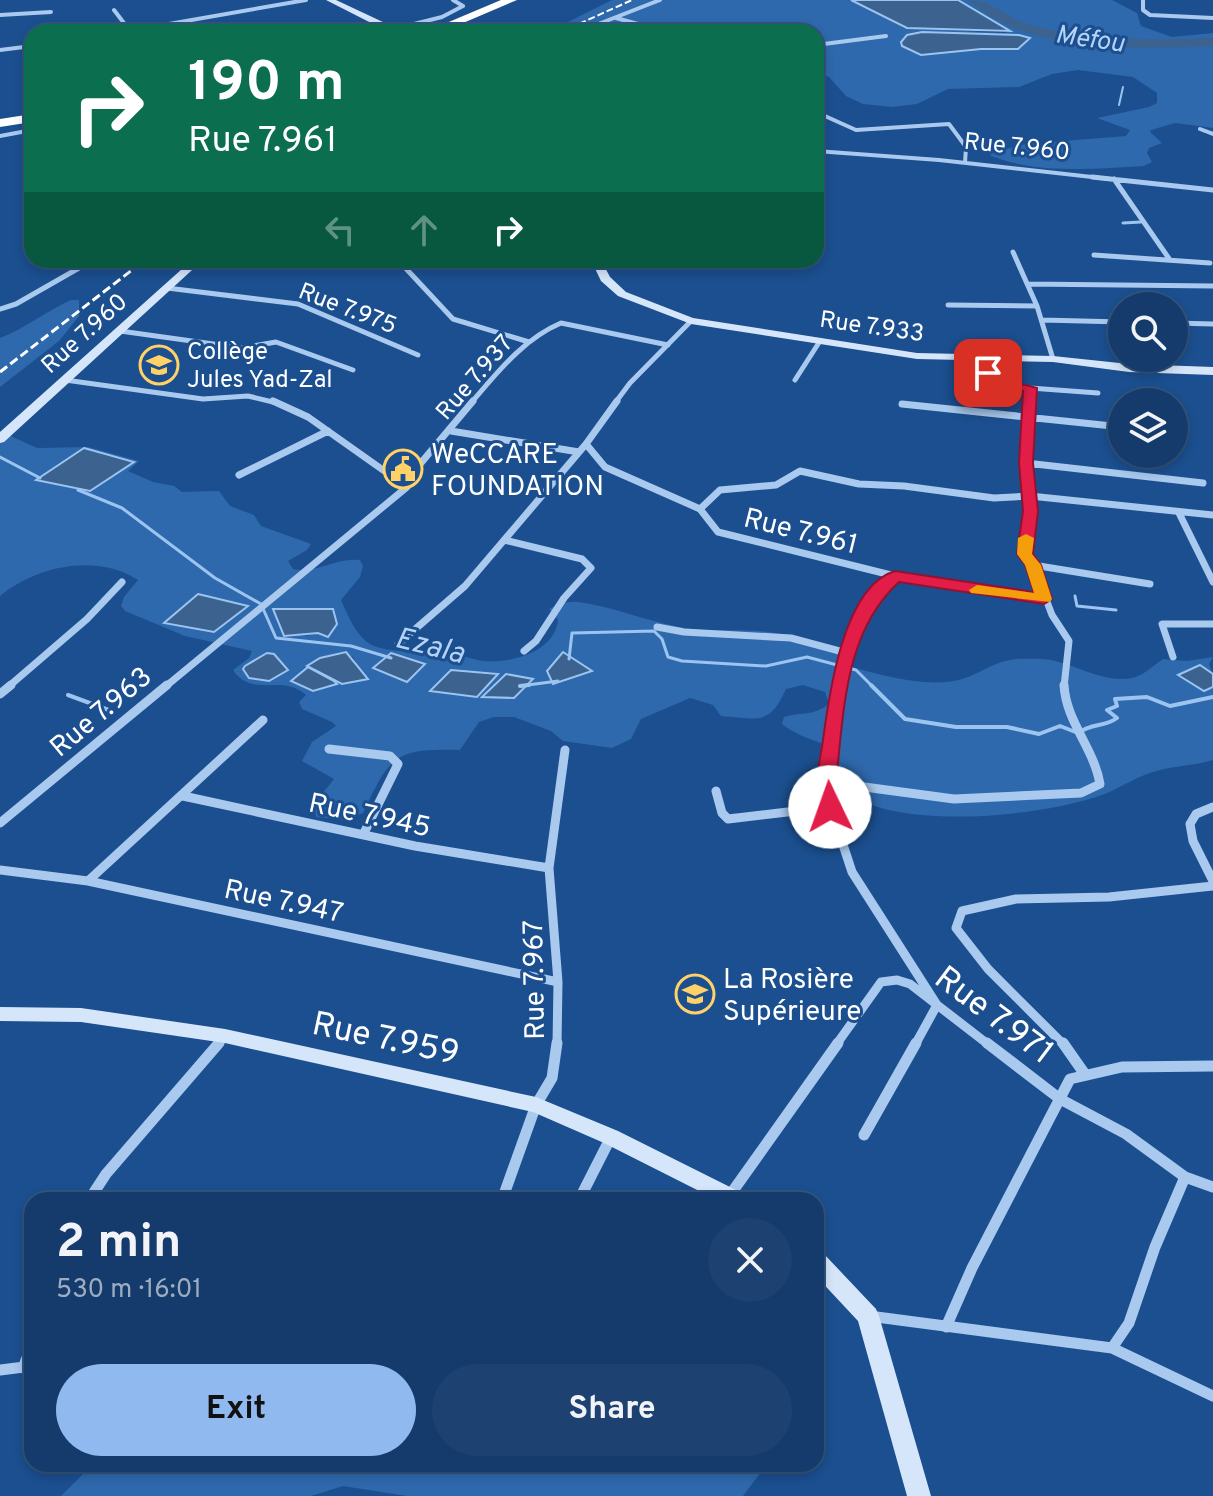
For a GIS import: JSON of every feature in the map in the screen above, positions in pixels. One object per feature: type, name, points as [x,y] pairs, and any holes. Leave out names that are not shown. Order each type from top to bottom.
[{"type":"highway","points":[[451,24],[511,0]]},
{"type":"highway","points":[[0,123],[24,119]]},
{"type":"street","points":[[170,24],[306,0]]},
{"type":"street","points":[[330,0],[380,24]]},
{"type":"street","points":[[414,24],[442,17],[463,6],[453,0]]},
{"type":"street","points":[[600,24],[660,0]]},
{"type":"street","points":[[1143,0],[1143,10],[1150,15],[1213,18]]},
{"type":"street","points":[[114,10],[125,24]]},
{"type":"street","points":[[0,15],[51,12]]},
{"type":"street","points":[[616,18],[638,24]]},
{"type":"street","points":[[824,44],[886,36]]},
{"type":"street","points":[[0,50],[24,47]]},
{"type":"street","points":[[824,113],[841,126],[856,130],[949,124],[966,147],[965,163]]},
{"type":"street","points":[[1200,129],[1213,134]]},
{"type":"street","points":[[0,136],[24,132]]},
{"type":"street","name":"Rue 7.960","points":[[824,152],[965,163],[1213,190]]},
{"type":"street","points":[[1114,179],[1170,260]]},
{"type":"street","points":[[1013,252],[1037,306],[1053,359]]},
{"type":"street","points":[[1094,255],[1210,263]]},
{"type":"street","points":[[0,309],[16,304],[79,268]]},
{"type":"street","name":"Rue 7.960","points":[[0,439],[189,268]]},
{"type":"street","points":[[405,268],[453,319],[529,342]]},
{"type":"street","name":"Rue 7.933","points":[[600,268],[605,279],[622,294],[691,321],[896,354],[1053,359],[1129,368],[1213,371]]},
{"type":"street","points":[[1027,284],[1213,286]]},
{"type":"street","name":"Rue 7.975","points":[[167,288],[298,304],[418,355]]},
{"type":"street","points":[[948,305],[1037,306]]},
{"type":"street","points":[[1042,320],[1108,322]]},
{"type":"street","points":[[398,644],[465,586],[586,444],[630,383],[691,321]]},
{"type":"street","name":"Rue 7.937","points":[[228,632],[407,487],[410,476],[515,354],[544,329],[561,323],[668,345]]},
{"type":"street","points":[[1188,323],[1213,324]]},
{"type":"street","points":[[120,331],[242,348],[276,342],[353,370]]},
{"type":"street","points":[[795,380],[820,341]]},
{"type":"street","points":[[980,359],[991,379],[1030,388],[1098,393]]},
{"type":"street","points":[[65,380],[203,399],[248,396],[268,399],[308,417],[407,487]]},
{"type":"street","points":[[827,782],[954,799],[1081,793],[1100,784],[1097,764],[1072,719],[1062,677],[1069,641],[1044,599],[1033,565],[1025,554],[1030,496],[1026,417],[1030,388]]},
{"type":"street","points":[[902,404],[1108,426]]},
{"type":"street","points":[[239,475],[328,431]]},
{"type":"street","points":[[451,431],[579,452]]},
{"type":"street","name":"Rue 7.961","points":[[586,444],[605,467],[700,509],[718,532],[895,576],[1044,599]]},
{"type":"street","points":[[1026,463],[1203,483]]},
{"type":"street","points":[[700,509],[720,490],[776,485],[800,471],[850,483],[904,486],[994,498],[1030,496],[1213,515]]},
{"type":"street","points":[[1179,513],[1213,582]]},
{"type":"street","points":[[504,540],[582,559],[591,568],[581,576],[550,617],[532,647],[524,651]]},
{"type":"street","points":[[1033,565],[1107,574],[1122,580],[1150,584]]},
{"type":"street","points":[[864,1135],[937,1005],[852,872],[830,807],[827,782],[842,666],[856,626],[875,595],[895,576]]},
{"type":"street","points":[[0,694],[75,630],[122,582]]},
{"type":"street","points":[[1173,657],[1162,624],[1213,624]]},
{"type":"street","points":[[657,627],[684,632],[791,638],[847,653]]},
{"type":"street","name":"Rue 7.963","points":[[0,823],[228,632]]},
{"type":"street","points":[[88,881],[263,720]]},
{"type":"street","points":[[329,749],[390,756],[398,764],[363,835]]},
{"type":"street","name":"Rue 7.967","points":[[505,1192],[536,1105],[552,1078],[557,1050],[558,982],[549,868],[565,750]]},
{"type":"street","points":[[716,791],[722,813],[728,819],[830,807]]},
{"type":"street","name":"Rue 7.945","points":[[183,796],[363,835],[549,868]]},
{"type":"street","points":[[1084,1073],[1060,1039],[988,969],[956,928],[962,911],[983,903],[1108,897],[1213,883],[1193,841],[1190,824],[1196,814],[1213,807]]},
{"type":"street","name":"Rue 7.947","points":[[0,870],[88,881],[558,982]]},
{"type":"street","name":"Rue 7.971","points":[[737,1192],[881,982],[897,980],[910,984],[1060,1099],[1126,1134],[1185,1177],[1213,1187]]},
{"type":"street","name":"Rue 7.959","points":[[0,1014],[81,1015],[225,1036],[536,1105],[611,1137],[721,1192]]},
{"type":"street","points":[[94,1192],[106,1174],[225,1036]]},
{"type":"street","points":[[946,1327],[972,1268],[1070,1079],[1084,1073],[1142,1067],[1213,1066]]},
{"type":"street","points":[[583,1192],[611,1137]]},
{"type":"street","points":[[1112,1348],[1129,1323],[1155,1247],[1185,1177]]},
{"type":"street","points":[[824,1269],[868,1316],[919,1496]]},
{"type":"street","points":[[868,1316],[1112,1348],[1213,1396]]},
{"type":"street","points":[[0,1370],[24,1367]]},
{"type":"shaded area","points":[[612,0],[851,0],[905,28],[1005,33],[1010,31],[958,0],[1112,0],[1137,13],[1141,26],[1172,37],[1213,33],[1213,128],[1175,123],[1151,130],[1162,143],[1149,148],[1147,153],[1152,162],[1144,166],[1066,169],[1028,166],[991,156],[990,153],[1026,144],[1126,136],[1130,130],[1097,118],[1149,107],[1157,103],[1157,93],[1133,77],[1078,70],[1052,74],[1019,87],[948,89],[917,104],[892,107],[863,104],[846,96],[824,75],[824,24],[564,24]],"holes":[[[930,32],[1030,38],[1018,49],[921,55],[901,42],[914,33]]]},
{"type":"shaded area","points":[[851,0],[958,0],[1010,31],[907,28]]},
{"type":"shaded area","points":[[922,32],[1030,38],[1018,49],[921,55],[902,46],[901,42],[907,35]]},
{"type":"shaded area","points":[[71,300],[79,300],[79,316],[59,341],[0,387],[0,338]]},
{"type":"shaded area","points":[[0,431],[37,448],[88,447],[139,461],[128,471],[153,482],[174,486],[182,492],[219,491],[230,506],[254,515],[261,526],[311,544],[307,550],[288,561],[293,569],[360,560],[363,566],[360,577],[341,600],[362,638],[383,649],[446,652],[483,661],[518,658],[540,648],[555,631],[558,620],[549,609],[574,602],[685,628],[758,631],[790,636],[841,652],[842,661],[848,666],[920,682],[962,679],[1018,659],[1051,660],[1122,679],[1140,675],[1163,659],[1187,661],[1213,657],[1209,664],[1213,674],[1200,665],[1205,691],[1213,687],[1213,760],[1153,772],[1096,797],[1038,810],[967,816],[897,812],[867,804],[843,791],[823,760],[827,745],[797,734],[782,724],[784,717],[812,712],[829,704],[825,692],[803,685],[786,689],[768,715],[754,719],[721,716],[713,705],[690,698],[641,719],[631,739],[612,748],[563,741],[551,731],[514,717],[494,717],[479,722],[460,750],[422,751],[398,759],[381,778],[363,813],[344,820],[316,817],[314,804],[334,779],[302,761],[312,742],[336,726],[302,709],[299,702],[306,695],[297,689],[258,685],[241,678],[233,670],[249,658],[252,651],[185,636],[125,611],[121,606],[124,597],[138,580],[104,567],[86,565],[49,571],[31,577],[0,596]],"holes":[[[274,609],[333,609],[331,630],[327,637],[318,633],[306,636]],[[342,652],[353,657],[365,680],[342,684],[308,666],[320,658]],[[275,658],[288,670],[269,681],[249,678],[244,668]]]},
{"type":"shaded area","points":[[84,448],[134,462],[90,491],[36,480]]},
{"type":"shaded area","points":[[198,594],[248,606],[214,632],[164,623]]},
{"type":"shaded area","points":[[273,609],[333,609],[337,624],[328,637],[318,633],[284,636]]},
{"type":"shaded area","points":[[346,652],[368,679],[342,684],[307,666],[320,658]]},
{"type":"shaded area","points":[[563,652],[592,671],[553,684],[547,671]]},
{"type":"shaded area","points":[[267,653],[274,654],[288,670],[269,681],[249,678],[243,669],[245,666]]},
{"type":"shaded area","points":[[391,653],[425,664],[407,682],[373,668]]},
{"type":"shaded area","points":[[1200,665],[1213,674],[1213,687],[1204,691],[1178,675]]},
{"type":"shaded area","points":[[308,667],[337,684],[313,691],[291,681]]},
{"type":"shaded area","points":[[451,670],[498,674],[477,697],[430,691]]},
{"type":"shaded area","points":[[506,674],[533,679],[514,698],[482,697]]},
{"type":"shaded area","points":[[85,1472],[761,1472],[743,1496],[407,1496],[343,1486],[311,1496],[61,1496]]},
{"type":"waterway","name":"Méfou","points":[[975,0],[1022,27],[1074,38],[1131,45],[1213,42]]},
{"type":"waterway","points":[[1119,105],[1123,87]]},
{"type":"waterway","points":[[1123,223],[1141,222]]},
{"type":"waterway","name":"Ezala","points":[[0,457],[40,478]]},
{"type":"waterway","name":"Ezala","points":[[78,490],[122,508],[215,578],[261,604],[276,638],[351,646],[391,658]]},
{"type":"waterway","points":[[1075,596],[1077,606],[1116,610]]},
{"type":"waterway","points":[[569,659],[572,633],[654,631],[662,639],[668,657],[682,661],[766,666],[807,657],[856,670],[905,719],[956,727],[1007,727],[1039,734],[1060,726],[1078,733],[1112,721],[1117,718],[1107,710],[1117,706],[1115,699],[1147,697],[1170,706],[1213,697]]},
{"type":"waterway","name":"Ezala","points":[[529,685],[520,686],[558,681]]},
{"type":"waterway","points":[[68,695],[114,712]]},
{"type":"railway","points":[[579,24],[632,0]]},
{"type":"railway","points":[[0,372],[135,268]]},
{"type":"slow traffic","points":[[977,590],[1044,599],[1033,565],[1025,554],[1026,538]]},
{"type":"place","name":"Collège Jules Yad-Zal","points":[[159,365]]},
{"type":"place","name":"WeCCARE FOUNDATION","points":[[403,469]]},
{"type":"place","name":"La Rosière Supérieure","points":[[695,994]]},
{"type":"route","points":[[830,807],[825,790],[841,669],[856,626],[875,595],[895,576],[1044,599],[1033,565],[1025,554],[1030,511],[1026,463],[1026,417],[1030,388],[1002,383],[991,379],[988,373]]}]
